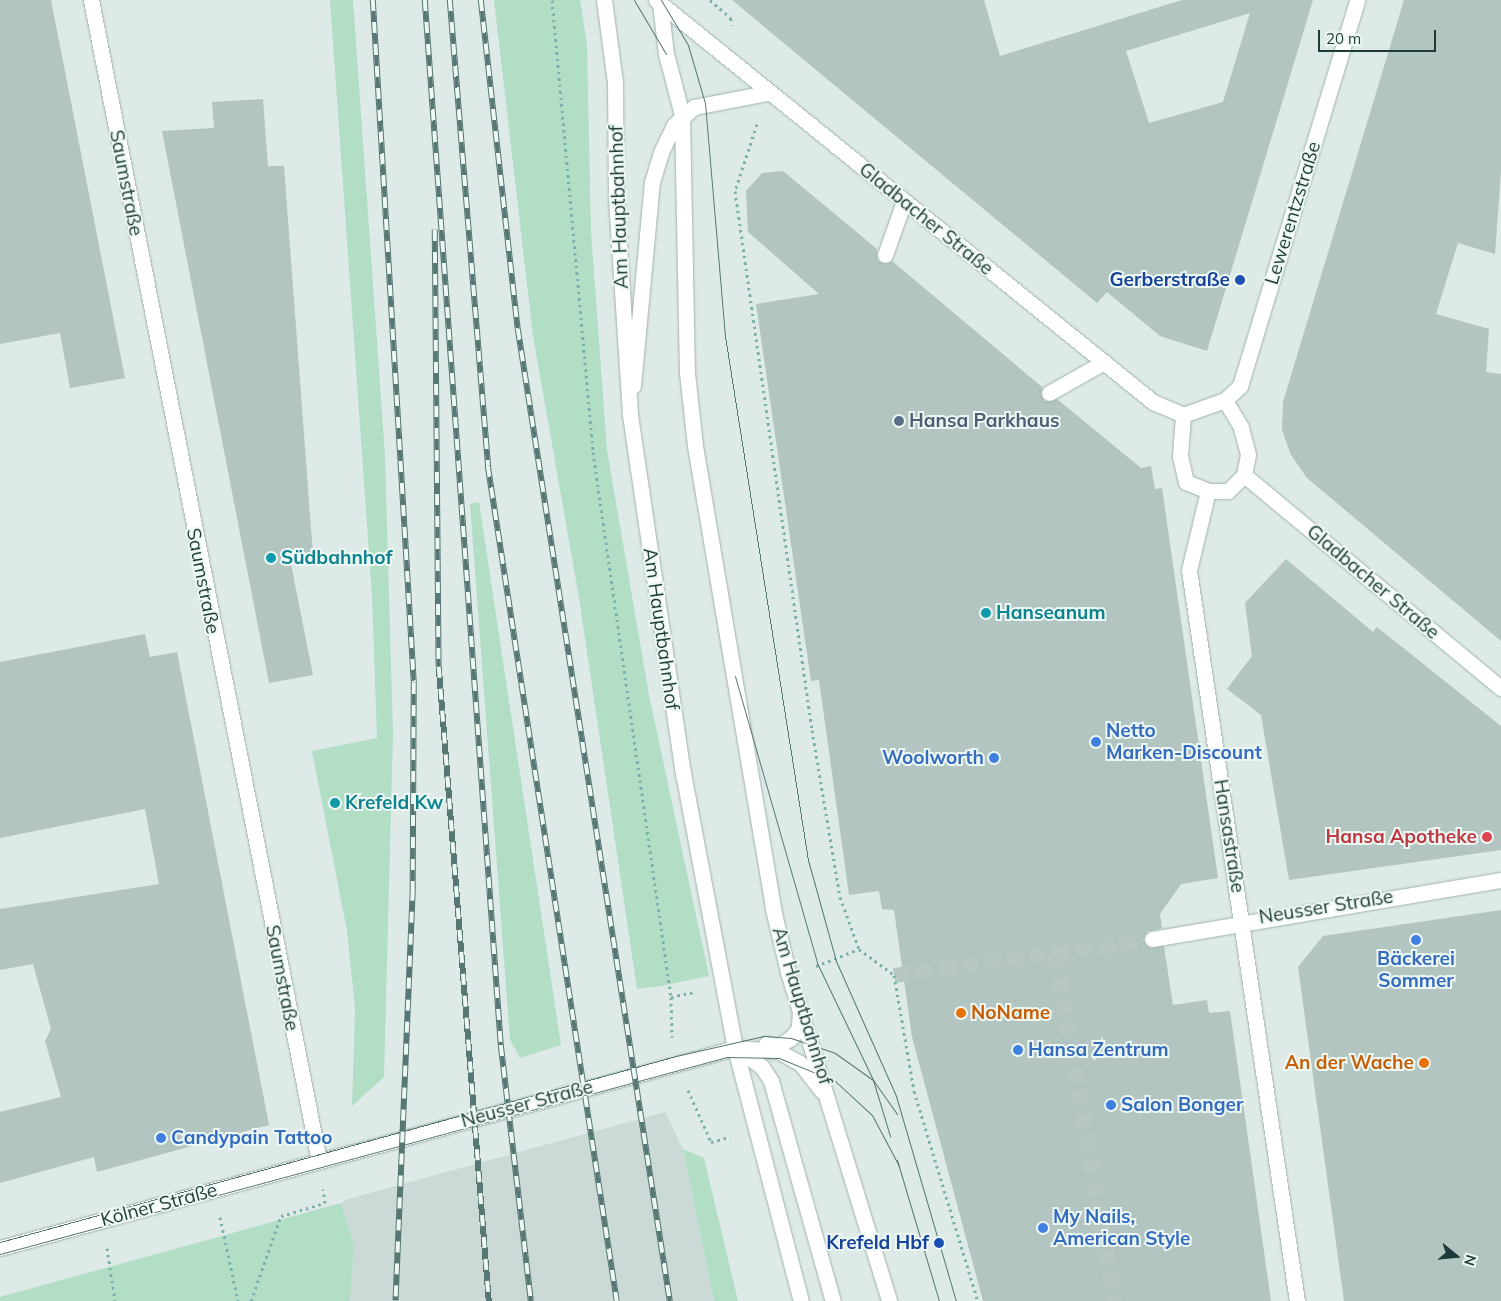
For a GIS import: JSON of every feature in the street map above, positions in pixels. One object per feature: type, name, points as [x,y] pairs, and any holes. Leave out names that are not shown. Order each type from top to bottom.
[{"type":"street","name":"Saumstraße","points":[[90,0],[319,1161]]},
{"type":"street","name":"Am Hauptbahnhof","points":[[604,0],[615,82],[616,198],[630,415],[702,891],[735,1048],[755,1130],[802,1301]]},
{"type":"street","name":"Lewerentzstraße","points":[[1183,415],[1206,410],[1225,400],[1240,386],[1358,0]]},
{"type":"street","name":"Am Hauptbahnhof","points":[[658,2],[666,54],[682,116],[687,373],[705,518],[735,676],[773,909],[800,1006],[889,1301]]},
{"type":"street","name":"Gladbacher Straße","points":[[658,2],[767,93],[1153,402],[1183,415]]},
{"type":"street","points":[[682,116],[705,103],[767,93]]},
{"type":"street","name":"Am Hauptbahnhof","points":[[630,415],[652,182],[661,152],[682,116]]},
{"type":"street","points":[[885,255],[904,201]]},
{"type":"street","points":[[1049,393],[1104,362]]},
{"type":"street","points":[[1183,415],[1180,456],[1186,482],[1208,491],[1228,491],[1244,475],[1248,454],[1241,427],[1225,400]]},
{"type":"street","name":"Gladbacher Straße","points":[[1244,475],[1501,688]]},
{"type":"street","name":"Hansastraße","points":[[1208,491],[1189,570],[1297,1301]]},
{"type":"street","name":"Neusser Straße","points":[[1152,939],[1219,929],[1242,920],[1501,880]]},
{"type":"street","points":[[735,1048],[751,1043],[778,1046],[791,1038],[799,1028],[800,1006]]},
{"type":"street","name":"Neusser Straße","points":[[319,1161],[735,1048]]},
{"type":"street","points":[[735,1048],[778,1051],[793,1059],[830,1102]]},
{"type":"street","points":[[735,1048],[762,1067],[771,1081],[833,1301]]},
{"type":"street","name":"Kölner Straße","points":[[0,1248],[319,1161]]},
{"type":"path","points":[[552,0],[593,452],[678,1064],[711,1142],[755,1130]]},
{"type":"path","points":[[767,93],[735,191],[812,730],[840,898],[859,949]]},
{"type":"path","points":[[894,975],[914,1091],[978,1301]]},
{"type":"path","points":[[250,1301],[281,1216],[325,1203],[319,1161]]},
{"type":"path","points":[[214,1190],[238,1301]]},
{"type":"path","points":[[103,1220],[115,1301]]},
{"type":"shaded area","points":[[665,1112],[683,1149],[714,1301],[350,1301],[354,1246],[341,1203],[348,1199]]},
{"type":"green space","points":[[330,0],[353,0],[385,455],[393,734],[384,1077],[352,1106],[355,1009],[347,931],[312,751],[377,738],[372,596]]},
{"type":"green space","points":[[494,0],[580,0],[587,45],[591,231],[607,450],[649,695],[709,976],[661,986],[637,989],[579,598],[533,336]]},
{"type":"green space","points":[[479,502],[561,1045],[520,1058],[510,1040],[470,504]]},
{"type":"green space","points":[[683,1149],[704,1158],[738,1301],[714,1301]]},
{"type":"green space","points":[[341,1203],[354,1246],[350,1301],[0,1301],[0,1297]]},
{"type":"building","points":[[0,0],[51,0],[125,378],[70,388],[60,333],[0,344]]},
{"type":"building","points":[[732,0],[984,0],[1000,56],[1182,0],[1313,0],[1207,351],[1160,336],[1107,292],[1097,303]],"holes":[[[1250,13],[1223,102],[1149,123],[1126,51]]]},
{"type":"building","points":[[1404,0],[1501,0],[1501,171],[1495,254],[1458,243],[1436,314],[1489,329],[1486,372],[1501,374],[1501,641],[1307,478],[1291,455],[1282,430],[1283,402]]},
{"type":"building","name":"Südbahnhof","points":[[263,99],[268,166],[284,166],[313,555],[289,554],[313,675],[269,683],[162,131],[214,128],[212,102]]},
{"type":"building","name":"Hanseanum","points":[[783,171],[877,249],[878,261],[892,261],[1042,387],[1044,401],[1057,399],[1141,468],[1151,466],[1155,489],[1162,488],[1218,878],[1181,884],[1160,914],[1162,928],[1146,932],[1143,940],[1149,948],[1164,946],[1173,1005],[1207,1000],[1209,1013],[1230,1011],[1271,1301],[983,1301],[912,1037],[894,910],[882,909],[879,891],[849,895],[819,680],[811,681],[756,304],[819,294],[748,232],[746,191],[762,173]]},
{"type":"building","points":[[1286,559],[1373,632],[1377,627],[1501,726],[1501,850],[1289,880],[1261,715],[1227,689],[1252,656],[1245,603]]},
{"type":"building","points":[[145,634],[150,657],[177,652],[269,1125],[97,1172],[94,1157],[0,1183],[0,1112],[61,1097],[45,1041],[51,1029],[33,964],[0,970],[0,909],[159,884],[145,809],[0,838],[0,662]]},
{"type":"building","points":[[1501,910],[1501,1301],[1344,1301],[1298,967],[1323,936]]},
{"type":"tunnel","points":[[894,975],[1152,939]]},
{"type":"tunnel","points":[[1055,954],[1115,1301]]},
{"type":"tram line","points":[[634,0],[666,54]]},
{"type":"tram line","points":[[661,0],[688,45],[705,103],[725,336],[808,860],[836,961],[896,1096],[956,1301]]},
{"type":"tram line","points":[[735,676],[818,965],[873,1080],[890,1136]]},
{"type":"tram line","points":[[0,1242],[676,1056],[764,1036],[791,1038],[835,1053],[873,1080],[897,1114]]},
{"type":"tram line","points":[[0,1254],[727,1057],[779,1058],[835,1081],[872,1115],[899,1166]]},
{"type":"tram line","points":[[897,1160],[939,1301]]},
{"type":"railway","points":[[373,0],[414,683],[413,890],[396,1301]]},
{"type":"railway","points":[[425,0],[501,1045],[531,1301]]},
{"type":"railway","points":[[450,0],[488,466],[617,1301]]},
{"type":"railway","points":[[481,0],[518,329],[670,1301]]},
{"type":"railway","points":[[435,230],[439,667],[489,1301]]},
{"type":"place","name":"Gerberstraße","points":[[1240,280]]},
{"type":"place","name":"Hansa Parkhaus","points":[[899,421]]},
{"type":"place","name":"Südbahnhof","points":[[271,558]]},
{"type":"place","name":"Hanseanum","points":[[986,613]]},
{"type":"place","name":"Netto Marken-Discount","points":[[1096,742]]},
{"type":"place","name":"Woolworth","points":[[994,758]]},
{"type":"place","name":"Krefeld Kw","points":[[335,803]]},
{"type":"place","name":"Hansa Apotheke","points":[[1487,837]]},
{"type":"place","name":"Bäckerei Sommer","points":[[1416,940]]},
{"type":"place","name":"NoName","points":[[961,1013]]},
{"type":"place","name":"Hansa Zentrum","points":[[1018,1050]]},
{"type":"place","name":"An der Wache","points":[[1424,1063]]},
{"type":"place","name":"Salon Bonger","points":[[1111,1105]]},
{"type":"place","name":"Candypain Tattoo","points":[[161,1138]]},
{"type":"place","name":"My Nails, American Style","points":[[1043,1228]]},
{"type":"place","name":"Krefeld Hbf","points":[[939,1243]]}]
